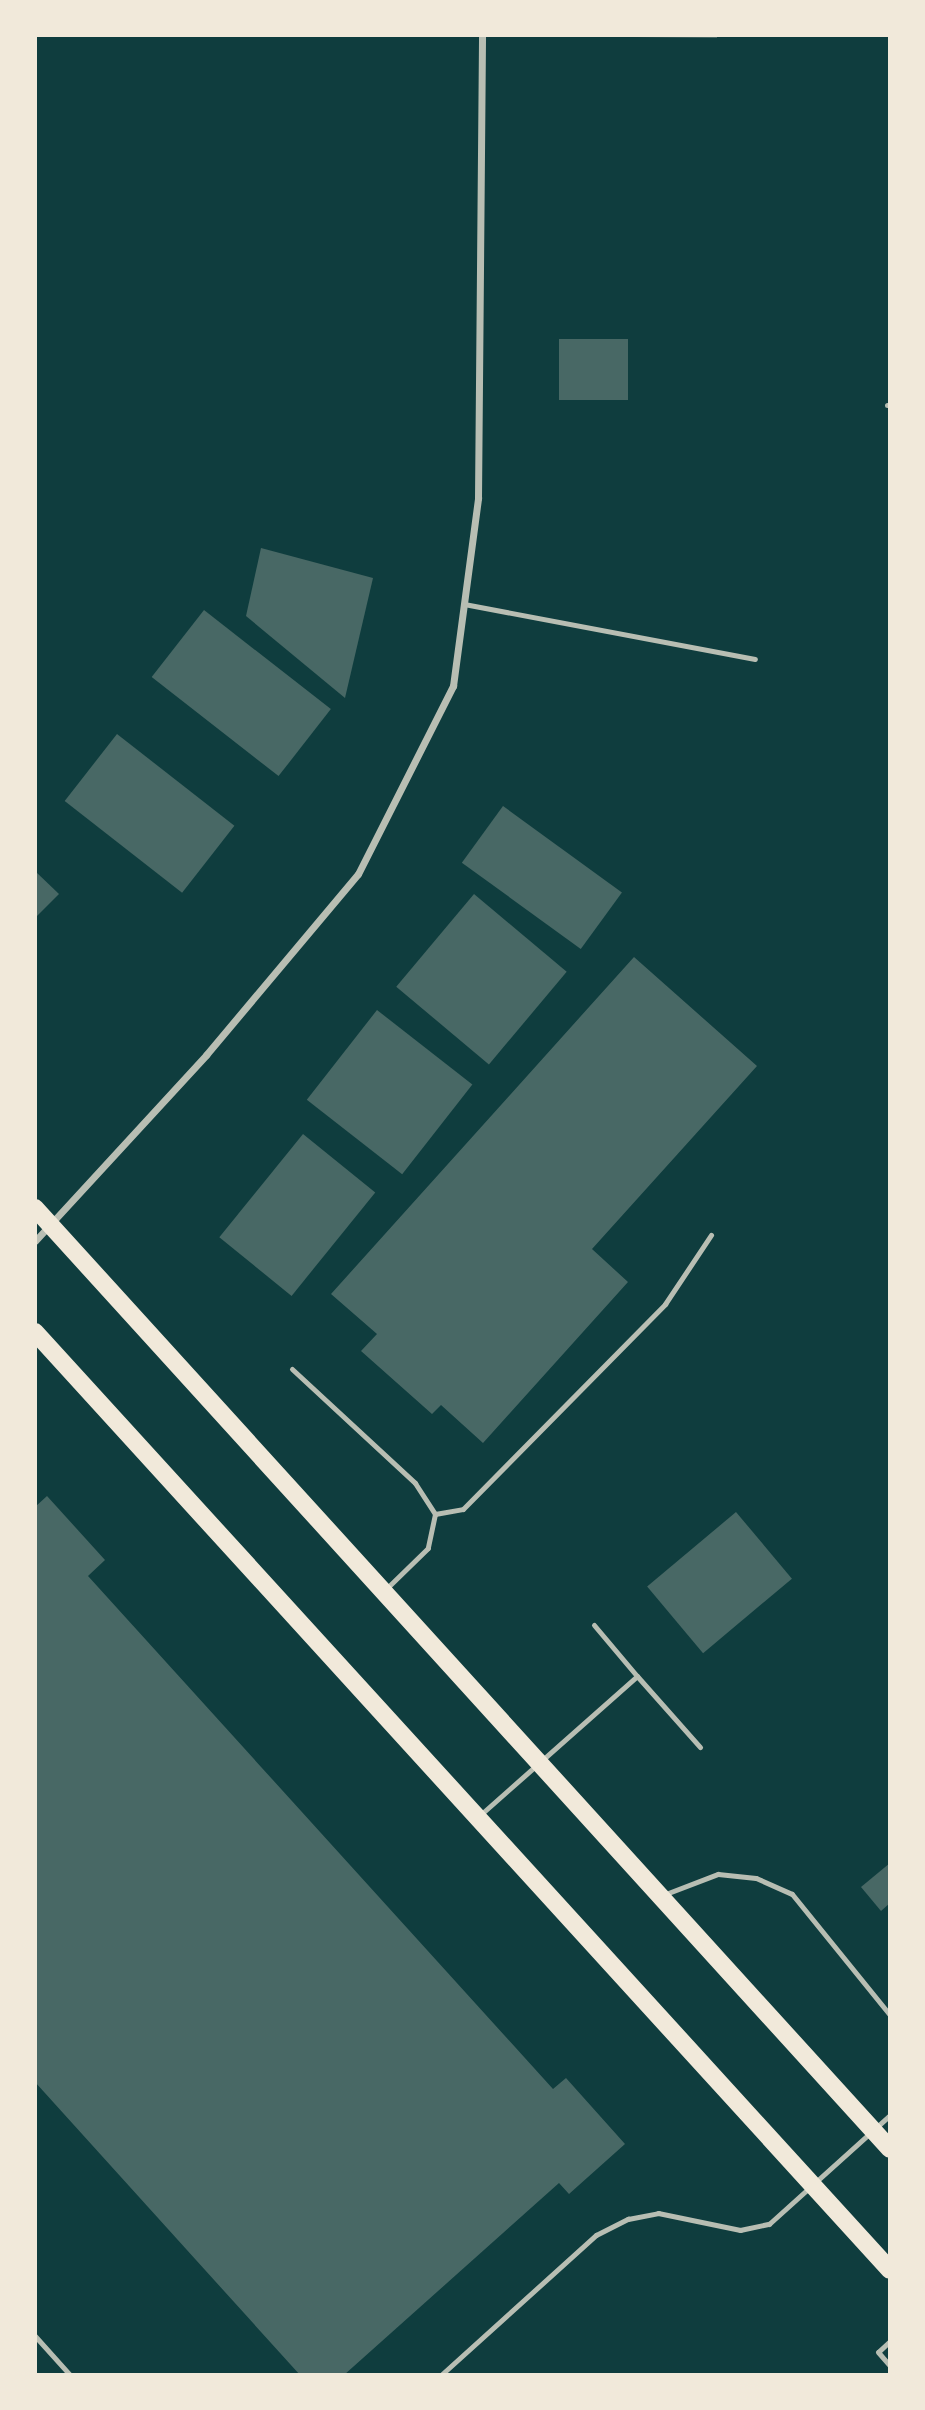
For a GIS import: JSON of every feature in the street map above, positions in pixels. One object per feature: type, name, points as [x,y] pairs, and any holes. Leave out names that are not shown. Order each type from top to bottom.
[{"type":"main road","points":[[35,1208],[890,2149]]},
{"type":"main road","points":[[35,1332],[480,1816],[890,2270]]},
{"type":"street","points":[[35,1241],[206,1055],[358,874],[453,686],[478,498],[482,35]]},
{"type":"lane","points":[[464,604],[755,659]]},
{"type":"lane","points":[[435,1514],[463,1509],[664,1304],[711,1236]]},
{"type":"lane","points":[[292,1369],[415,1483],[435,1514],[429,1548],[382,1593]]},
{"type":"lane","points":[[594,1625],[700,1747]]},
{"type":"lane","points":[[480,1816],[637,1676]]},
{"type":"lane","points":[[660,1896],[718,1874],[756,1878],[792,1894],[890,2015]]},
{"type":"lane","points":[[441,2375],[596,2235],[628,2219],[658,2213],[740,2230],[769,2224],[890,2115]]},
{"type":"lane","points":[[35,2336],[70,2375]]},
{"type":"lane","points":[[890,2341],[878,2352],[890,2366]]},
{"type":"building","points":[[717,35],[717,38],[633,37]]},
{"type":"building","points":[[559,339],[628,339],[628,400],[559,400]]},
{"type":"building","points":[[261,548],[373,578],[345,698],[246,616]]},
{"type":"building","points":[[204,610],[331,709],[279,776],[152,677]]},
{"type":"building","points":[[117,734],[234,826],[182,893],[65,801]]},
{"type":"building","points":[[503,806],[622,892],[581,949],[462,863]]},
{"type":"building","points":[[35,871],[59,894],[35,918]]},
{"type":"building","points":[[474,894],[567,972],[489,1064],[396,987]]},
{"type":"building","points":[[634,957],[757,1066],[592,1249],[628,1282],[483,1443],[441,1405],[432,1414],[361,1351],[377,1334],[331,1294]]},
{"type":"building","points":[[377,1010],[472,1084],[402,1174],[307,1100]]},
{"type":"building","points":[[303,1134],[375,1193],[292,1296],[219,1237]]},
{"type":"building","points":[[47,1496],[105,1560],[88,1576],[553,2089],[566,2078],[625,2144],[569,2194],[559,2183],[344,2375],[300,2375],[35,2082],[35,1507]]},
{"type":"building","points":[[736,1512],[792,1579],[703,1653],[647,1587]]},
{"type":"building","points":[[890,1863],[890,1903],[881,1911],[861,1887]]}]
